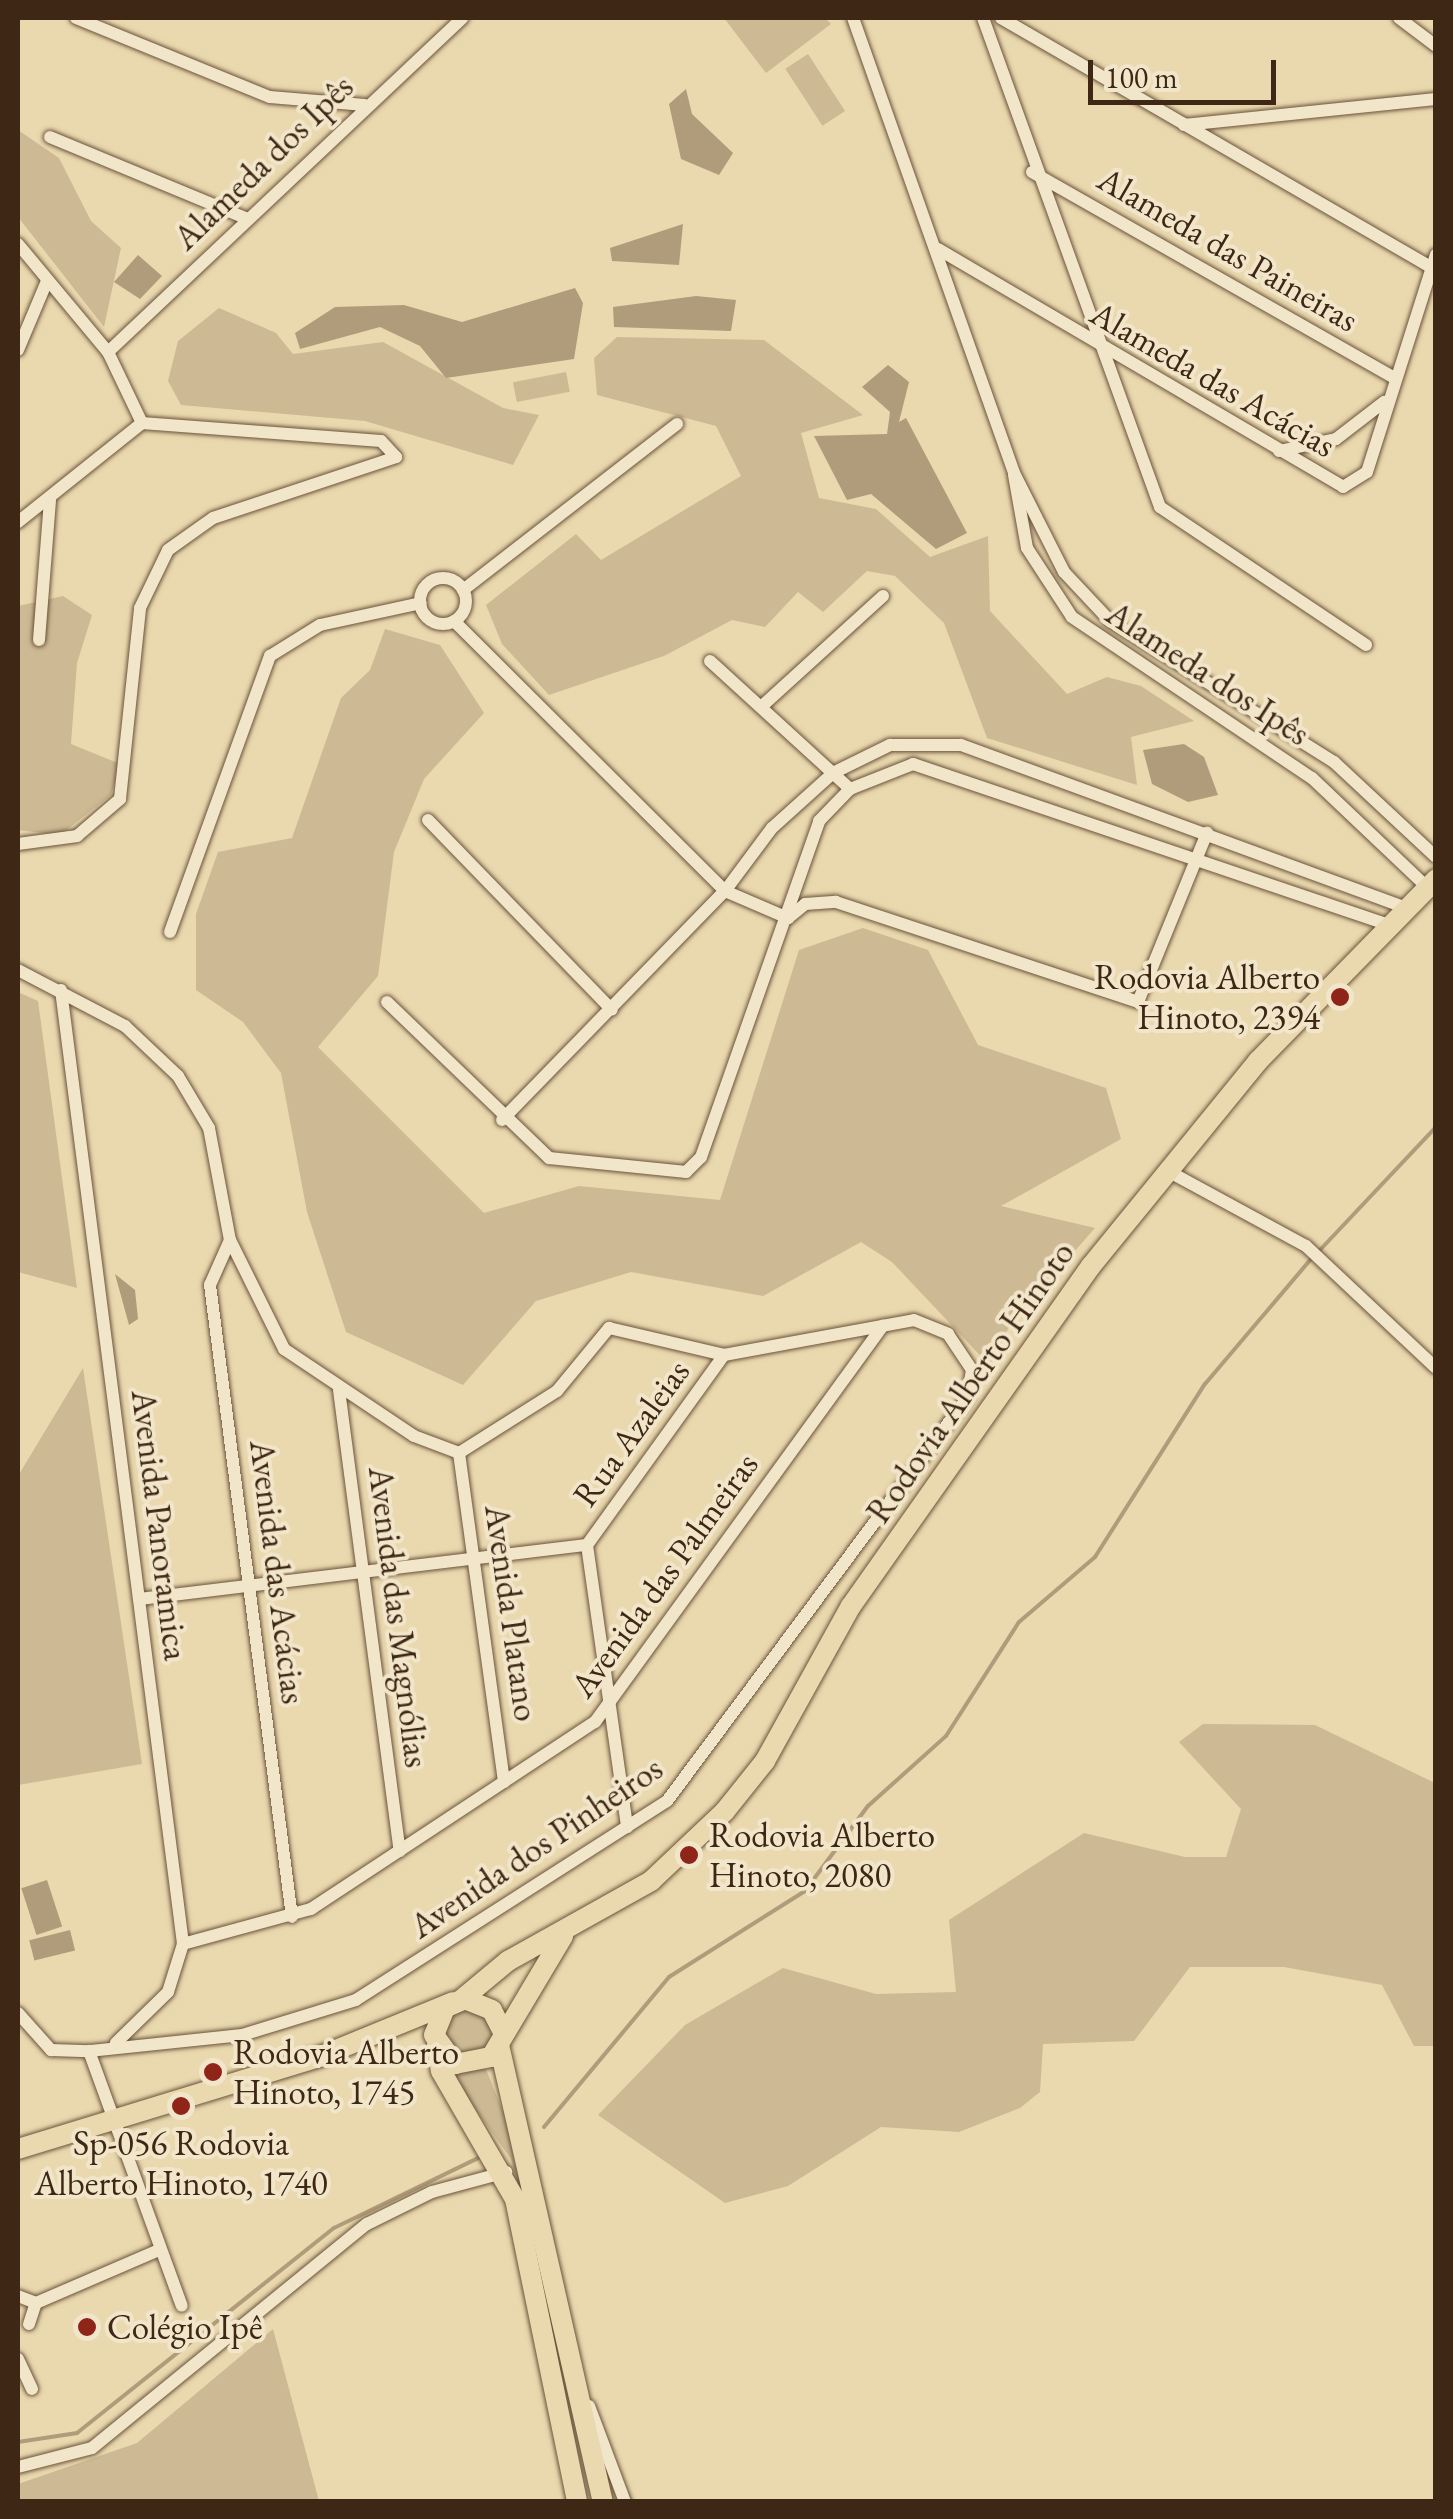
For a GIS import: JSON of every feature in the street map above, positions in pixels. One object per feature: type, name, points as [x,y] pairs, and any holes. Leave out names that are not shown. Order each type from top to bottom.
[{"type":"main road","name":"Rodovia Alberto Hinoto","points":[[18,2149],[109,2116],[396,2026],[457,2001],[686,1852],[765,1762],[851,1606],[1165,1170],[1432,883]]},
{"type":"main road","name":"Rodovia Alberto Hinoto","points":[[500,2037],[574,1923]]},
{"type":"main road","points":[[577,2502],[506,2172],[442,2071],[436,2041],[457,2001],[487,2005],[500,2037],[603,2502]]},
{"type":"main road","points":[[396,2026],[436,2041],[470,2066],[500,2037]]},
{"type":"street","points":[[76,18],[270,97],[365,105]]},
{"type":"street","name":"Alameda dos Ipês","points":[[108,352],[365,105],[462,18]]},
{"type":"street","name":"Alameda dos Ipês","points":[[853,18],[938,248],[1014,473],[1064,572],[1110,621],[1327,758],[1436,856]]},
{"type":"street","points":[[983,18],[1044,206],[1160,508],[1366,645]]},
{"type":"street","points":[[1001,18],[1183,126],[1434,262]]},
{"type":"street","points":[[1400,18],[1436,46]]},
{"type":"street","points":[[1183,126],[1436,99]]},
{"type":"street","points":[[50,137],[248,219]]},
{"type":"street","name":"Alameda das Paineiras","points":[[1032,172],[1394,378]]},
{"type":"street","points":[[1044,206],[1069,194]]},
{"type":"street","points":[[18,244],[108,352],[142,423]]},
{"type":"street","name":"Alameda das Acácias","points":[[938,248],[1098,348],[1350,487],[1366,472],[1386,400],[1434,262]]},
{"type":"street","points":[[18,350],[47,281]]},
{"type":"street","points":[[1280,451],[1336,439],[1386,400]]},
{"type":"street","points":[[18,522],[142,423],[271,429],[396,451],[381,468],[214,518],[168,550],[140,608],[120,800],[77,836],[18,844]]},
{"type":"street","points":[[454,620],[463,590],[678,424]]},
{"type":"street","name":"Alameda dos Ipês","points":[[1014,473],[1026,548],[1072,617],[1312,778],[1432,883]]},
{"type":"street","points":[[39,640],[50,499]]},
{"type":"street","points":[[170,932],[270,656],[320,625],[421,602],[440,578],[463,590]]},
{"type":"street","points":[[761,707],[884,596]]},
{"type":"street","points":[[421,602],[435,622],[454,620]]},
{"type":"street","points":[[454,620],[725,890],[788,918]]},
{"type":"street","points":[[710,661],[850,789]]},
{"type":"street","points":[[502,1120],[725,890],[742,858],[833,773],[890,744],[961,745],[1207,832],[1408,909]]},
{"type":"street","points":[[1312,778],[1327,758]]},
{"type":"street","points":[[387,1002],[502,1120],[561,1163],[674,1173],[694,1167],[788,918],[819,821],[850,789],[913,764],[1199,854],[1392,926]]},
{"type":"street","points":[[1353,814],[1370,796]]},
{"type":"street","points":[[428,820],[612,1010]]},
{"type":"street","points":[[788,918],[805,904],[836,902],[1138,1002],[1207,832]]},
{"type":"street","points":[[1258,876],[1266,854]]},
{"type":"street","points":[[1292,888],[1299,866]]},
{"type":"street","points":[[18,970],[125,1026],[202,1109],[230,1240],[284,1349],[339,1390],[459,1453],[557,1390],[609,1328],[724,1355],[883,1325]]},
{"type":"street","name":"Avenida Panoramica","points":[[61,990],[183,1944],[168,1992],[116,2043]]},
{"type":"street","points":[[1165,1170],[1306,1246],[1436,1368]]},
{"type":"street","name":"Avenida das Acácias","points":[[230,1240],[210,1284],[292,1917]]},
{"type":"street","name":"Avenida dos Pinheiros","points":[[89,2051],[116,2043],[242,2035],[332,2010],[627,1827],[702,1765],[966,1398],[972,1370],[948,1334],[914,1320],[883,1325]]},
{"type":"street","name":"Avenida das Palmeiras","points":[[183,1944],[292,1917],[400,1851],[609,1707],[883,1325]]},
{"type":"street","name":"Rua Azaleias","points":[[587,1545],[724,1355]]},
{"type":"street","name":"Avenida das Magnólias","points":[[339,1390],[400,1851]]},
{"type":"street","name":"Avenida Platano","points":[[459,1453],[504,1782]]},
{"type":"street","points":[[139,1599],[587,1545],[627,1827]]},
{"type":"street","points":[[18,2013],[51,2050],[89,2051],[157,2251],[182,2306]]},
{"type":"street","points":[[18,2467],[92,2448],[367,2224],[432,2192],[506,2172]]},
{"type":"street","points":[[18,2296],[36,2302],[157,2251]]},
{"type":"street","points":[[29,2324],[36,2302]]},
{"type":"street","points":[[18,2359],[32,2389]]},
{"type":"street","points":[[574,2370],[625,2502]]},
{"type":"shaded area","points":[[724,18],[825,18],[831,24],[766,73]]},
{"type":"shaded area","points":[[808,54],[845,111],[822,126],[785,69]]},
{"type":"shaded area","points":[[686,89],[692,114],[733,153],[719,175],[681,159],[669,104]]},
{"type":"shaded area","points":[[18,130],[59,158],[91,221],[121,248],[104,327],[18,217]]},
{"type":"shaded area","points":[[683,224],[679,265],[612,261],[610,248]]},
{"type":"shaded area","points":[[138,255],[162,276],[140,299],[114,282]]},
{"type":"shaded area","points":[[575,288],[583,303],[574,359],[446,378],[420,346],[380,327],[300,349],[295,333],[335,307],[404,305],[462,322]]},
{"type":"shaded area","points":[[696,296],[736,300],[731,331],[614,327],[613,307]]},
{"type":"shaded area","points":[[219,308],[276,333],[293,354],[383,342],[503,408],[539,415],[513,465],[365,421],[181,405],[168,381],[178,341]]},
{"type":"shaded area","points":[[617,337],[764,340],[863,415],[801,433],[819,498],[876,509],[930,557],[988,536],[990,611],[1067,694],[1107,677],[1141,686],[1194,721],[1131,737],[1137,785],[987,738],[944,623],[895,576],[867,571],[823,612],[798,592],[765,627],[732,620],[664,656],[549,695],[502,644],[486,605],[576,534],[601,560],[741,476],[716,426],[597,395],[594,358]]},
{"type":"shaded area","points":[[888,365],[909,382],[899,422],[906,418],[967,533],[936,549],[871,494],[847,500],[814,436],[887,434],[890,412],[862,387]]},
{"type":"shaded area","points":[[566,372],[570,392],[517,402],[513,382]]},
{"type":"shaded area","points":[[63,596],[92,615],[77,663],[71,744],[120,764],[111,795],[60,835],[18,830],[18,606]]},
{"type":"shaded area","points":[[385,629],[440,645],[484,713],[424,779],[394,852],[378,976],[318,1047],[484,1213],[579,1186],[720,1200],[799,950],[863,928],[928,950],[978,1045],[1106,1088],[1121,1139],[1001,1206],[1095,1228],[1010,1325],[990,1366],[892,1262],[861,1242],[763,1296],[631,1272],[536,1301],[463,1385],[346,1332],[307,1212],[281,1073],[243,1022],[196,990],[196,914],[218,852],[292,838],[341,698],[370,670]]},
{"type":"shaded area","points":[[1184,744],[1204,757],[1218,795],[1188,802],[1152,784],[1143,750]]},
{"type":"shaded area","points":[[18,992],[38,1001],[77,1288],[18,1272]]},
{"type":"shaded area","points":[[115,1274],[135,1290],[138,1319],[129,1325]]},
{"type":"shaded area","points":[[83,1368],[142,1764],[18,1785],[18,1476]]},
{"type":"shaded area","points":[[1203,1724],[1315,1725],[1435,1783],[1435,2046],[1414,2046],[1382,1985],[1284,1967],[1190,1967],[1134,2041],[1043,2044],[1040,2092],[1020,2108],[959,2132],[881,2127],[788,2186],[725,2203],[598,2115],[685,2025],[783,1968],[876,1994],[956,1992],[949,1920],[1084,1833],[1185,1857],[1226,1857],[1241,1809],[1179,1742]]},
{"type":"shaded area","points":[[47,1880],[62,1927],[36,1935],[21,1888]]},
{"type":"shaded area","points":[[70,1930],[75,1950],[34,1961],[29,1940]]},
{"type":"shaded area","points":[[468,2007],[485,2014],[492,2031],[485,2048],[468,2055],[451,2048],[444,2031],[451,2014]]},
{"type":"shaded area","points":[[485,2067],[521,2156],[539,2262],[511,2159],[448,2071]]},
{"type":"shaded area","points":[[273,2329],[319,2501],[18,2501],[18,2484],[137,2443]]},
{"type":"waterway","points":[[1319,1251],[1436,1127]]},
{"type":"waterway","points":[[544,2127],[669,1977],[805,1891],[868,1806],[946,1736],[1019,1622],[1095,1557],[1205,1384],[1312,1258]]},
{"type":"waterway","points":[[18,2442],[77,2433],[334,2228],[478,2158]]},
{"type":"place","name":"Rodovia Alberto Hinoto, 2394","points":[[1340,997]]},
{"type":"place","name":"Rodovia Alberto Hinoto, 2080","points":[[689,1855]]},
{"type":"place","name":"Rodovia Alberto Hinoto, 1745","points":[[213,2072]]},
{"type":"place","name":"Sp-056 Rodovia Alberto Hinoto, 1740","points":[[181,2106]]},
{"type":"place","name":"Colégio Ipê","points":[[87,2327]]}]
